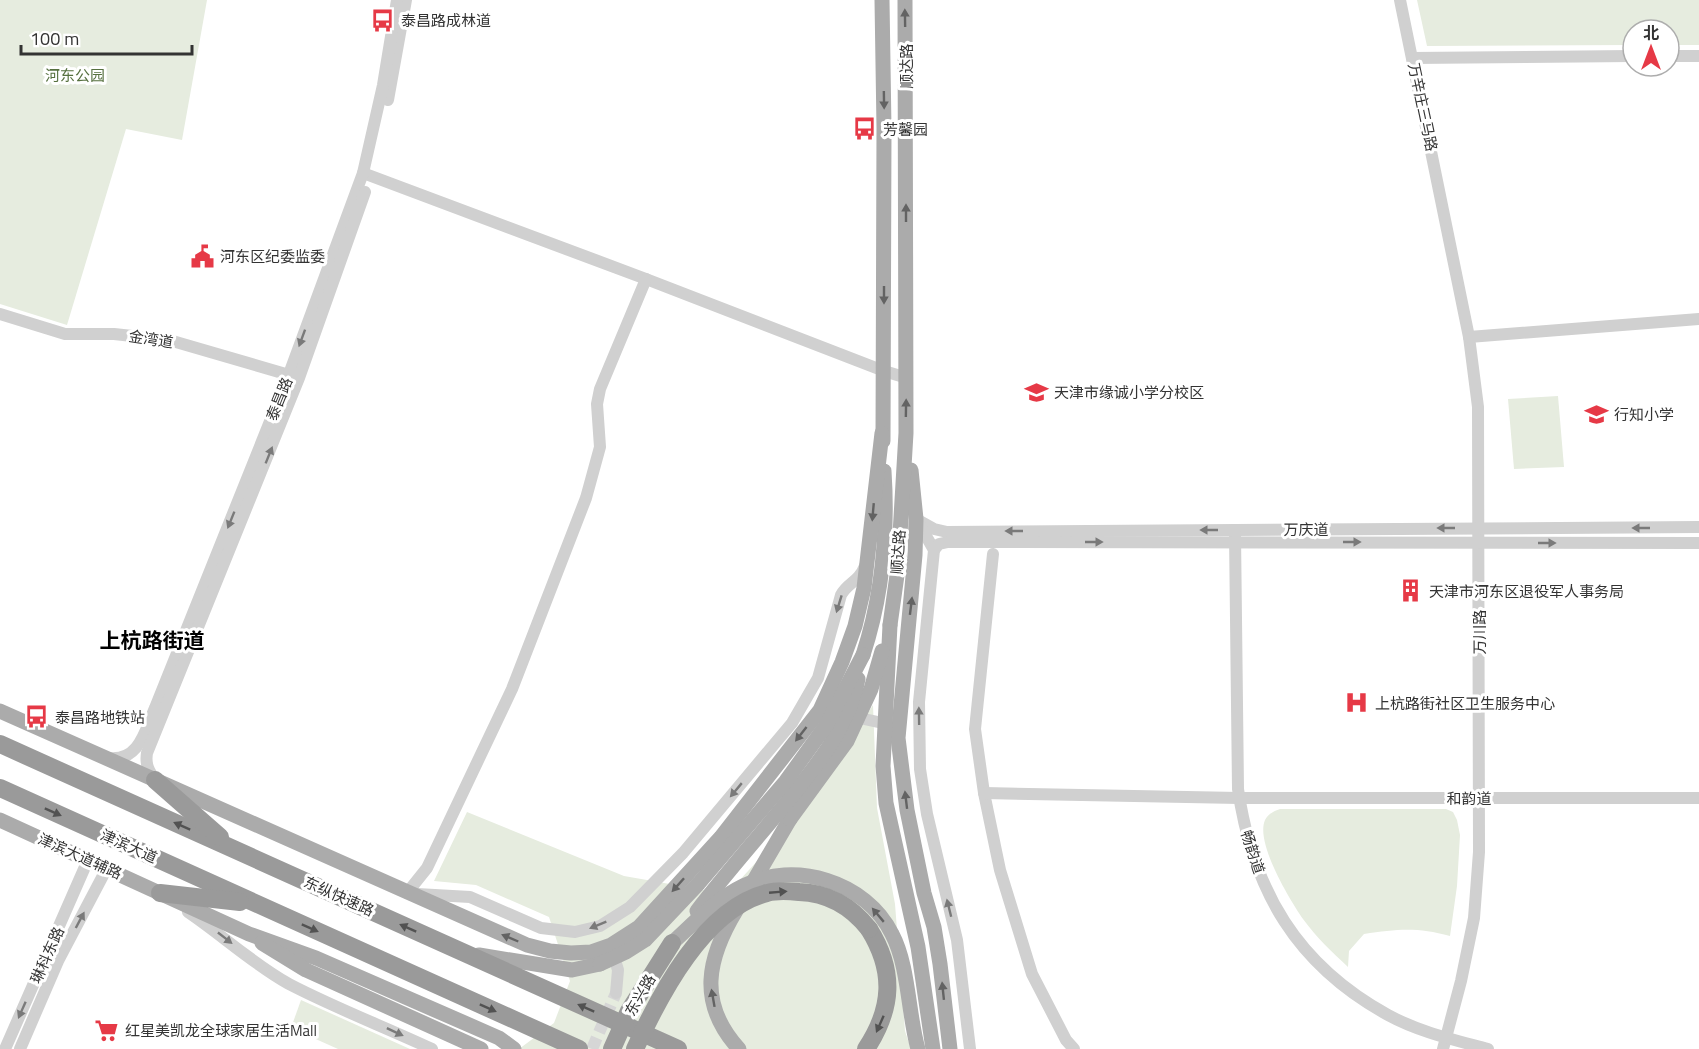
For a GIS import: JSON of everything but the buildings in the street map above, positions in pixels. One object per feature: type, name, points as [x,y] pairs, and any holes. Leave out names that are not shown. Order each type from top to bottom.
[{"type":"highway","name":"东纵快速路","points":[[0,744],[678,1049]]},
{"type":"highway","points":[[155,780],[235,850]]},
{"type":"highway","name":"津滨大道","points":[[0,788],[257,903]]},
{"type":"highway","name":"东兴路","points":[[635,1049],[649,1018],[695,944],[714,925],[751,899],[769,892],[787,891],[822,895],[843,903],[859,915],[879,945],[884,958],[888,992],[885,1011],[866,1049]]},
{"type":"highway","points":[[160,893],[257,903],[579,1049]]},
{"type":"highway","name":"东兴路","points":[[612,1049],[629,1011],[672,943]]},
{"type":"main road","name":"顺达路","points":[[739,1049],[723,1027],[712,999],[713,956],[724,930],[790,819],[847,741],[871,689],[890,625],[898,568],[894,508],[882,433],[884,128],[882,0]]},
{"type":"main road","name":"顺达路","points":[[672,943],[723,877],[813,769],[832,741],[857,687],[875,613],[906,433],[905,0]]},
{"type":"main road","points":[[0,711],[527,945],[571,953],[591,952],[611,945],[639,927],[721,837],[820,710],[842,662],[855,626],[869,557],[882,433]]},
{"type":"main road","points":[[906,433],[916,519],[912,595],[898,738],[907,810],[924,893],[934,927],[949,1046]]},
{"type":"main road","points":[[890,625],[883,766],[886,803],[918,947],[931,1049]]},
{"type":"main road","points":[[462,952],[572,970],[600,964],[645,940],[699,884],[786,781],[827,724],[863,655]]},
{"type":"main road","name":"津滨大道辅路","points":[[0,820],[249,934]]},
{"type":"main road","points":[[672,943],[717,903],[742,886],[762,878],[778,876],[799,874],[824,878],[848,889],[867,903],[892,933],[905,977],[918,1049]]},
{"type":"main road","points":[[249,934],[316,958],[499,1038],[514,1049]]},
{"type":"main road","points":[[249,934],[306,970],[481,1049]]},
{"type":"street","name":"泰昌路","points":[[367,175],[397,0]]},
{"type":"street","name":"泰昌路","points":[[155,780],[148,770],[147,753],[294,376],[367,175],[393,79],[406,0]]},
{"type":"street","name":"万辛庄三马路","points":[[1400,0],[1445,214]]},
{"type":"street","points":[[1412,58],[1621,56]]},
{"type":"street","points":[[1681,56],[1699,56]]},
{"type":"street","points":[[367,175],[907,378]]},
{"type":"street","name":"万川路","points":[[1444,1043],[1461,981],[1474,918],[1479,852],[1478,407],[1469,338],[1445,214]]},
{"type":"street","points":[[407,893],[427,868],[520,668],[586,498],[600,447],[597,404],[600,389],[646,279]]},
{"type":"street","name":"金湾道","points":[[0,314],[65,334],[114,334],[169,340],[294,376]]},
{"type":"street","points":[[1469,338],[1699,319]]},
{"type":"street","name":"泰昌路","points":[[100,756],[117,759],[126,757],[139,745],[294,376]]},
{"type":"street","points":[[916,519],[934,550],[919,702],[920,769],[927,814],[957,940],[970,1049]]},
{"type":"street","name":"万庆道","points":[[916,519],[933,529],[947,532],[1479,542],[1699,543]]},
{"type":"street","name":"万庆道","points":[[934,550],[939,544],[948,542],[1479,528],[1699,527]]},
{"type":"street","name":"畅韵道","points":[[1235,536],[1239,798],[1253,858],[1266,893],[1287,928],[1314,960],[1346,988],[1389,1016],[1444,1043],[1488,1049]]},
{"type":"street","points":[[993,554],[975,729],[984,793],[999,870],[1032,974],[1066,1040],[1074,1049]]},
{"type":"street","points":[[407,893],[470,897],[541,928],[574,932],[600,926],[630,907],[684,853],[792,723],[818,678],[841,596],[846,587],[860,578],[869,557]]},
{"type":"street","points":[[820,710],[899,726]]},
{"type":"street","name":"和韵道","points":[[984,793],[1239,798],[1699,798]]},
{"type":"street","name":"琳科东路","points":[[5,1049],[88,860]]},
{"type":"street","name":"琳科东路","points":[[20,1049],[58,961],[107,868]]},
{"type":"street","points":[[160,893],[208,925],[255,963],[290,984],[432,1049]]},
{"type":"street","points":[[611,945],[618,970],[616,993]]},
{"type":"street","points":[[931,1049],[949,1046]]},
{"type":"green space","name":"河东公园","points":[[0,0],[207,0],[182,140],[126,129],[67,325],[0,304]]},
{"type":"green space","points":[[1417,0],[1699,0],[1699,45],[1681,45],[1681,18],[1621,18],[1621,45],[1427,46]]},
{"type":"green space","points":[[1558,396],[1564,467],[1514,469],[1508,399]]},
{"type":"green space","points":[[873,705],[877,808],[895,904],[905,1031],[911,1049],[519,1049],[554,1023],[570,981],[549,917],[476,885],[434,881],[467,812],[624,876],[727,894],[812,801]]},
{"type":"green space","points":[[1280,809],[1446,809],[1453,812],[1460,835],[1457,886],[1450,936],[1428,931],[1407,930],[1364,934],[1349,951],[1348,967],[1303,919],[1275,871],[1263,830],[1266,818]]},
{"type":"green space","points":[[301,1000],[410,1049],[338,1049],[291,1028]]},
{"type":"tunnel","points":[[592,1049],[616,993]]},
{"type":"place","name":"泰昌路成林道","points":[[383,20]]},
{"type":"place","name":"芳馨园","points":[[865,129]]},
{"type":"place","name":"河东区纪委监委","points":[[202,256]]},
{"type":"place","name":"天津市缘诚小学分校区","points":[[1036,392]]},
{"type":"place","name":"行知小学","points":[[1596,414]]},
{"type":"place","name":"天津市河东区退役军人事务局","points":[[1411,591]]},
{"type":"place","name":"上杭路街社区卫生服务中心","points":[[1357,703]]},
{"type":"place","name":"泰昌路地铁站","points":[[37,717]]},
{"type":"place","name":"红星美凯龙全球家居生活Mall","points":[[107,1030]]},
{"type":"district","name":"上杭路街道","points":[[152,640]]}]
